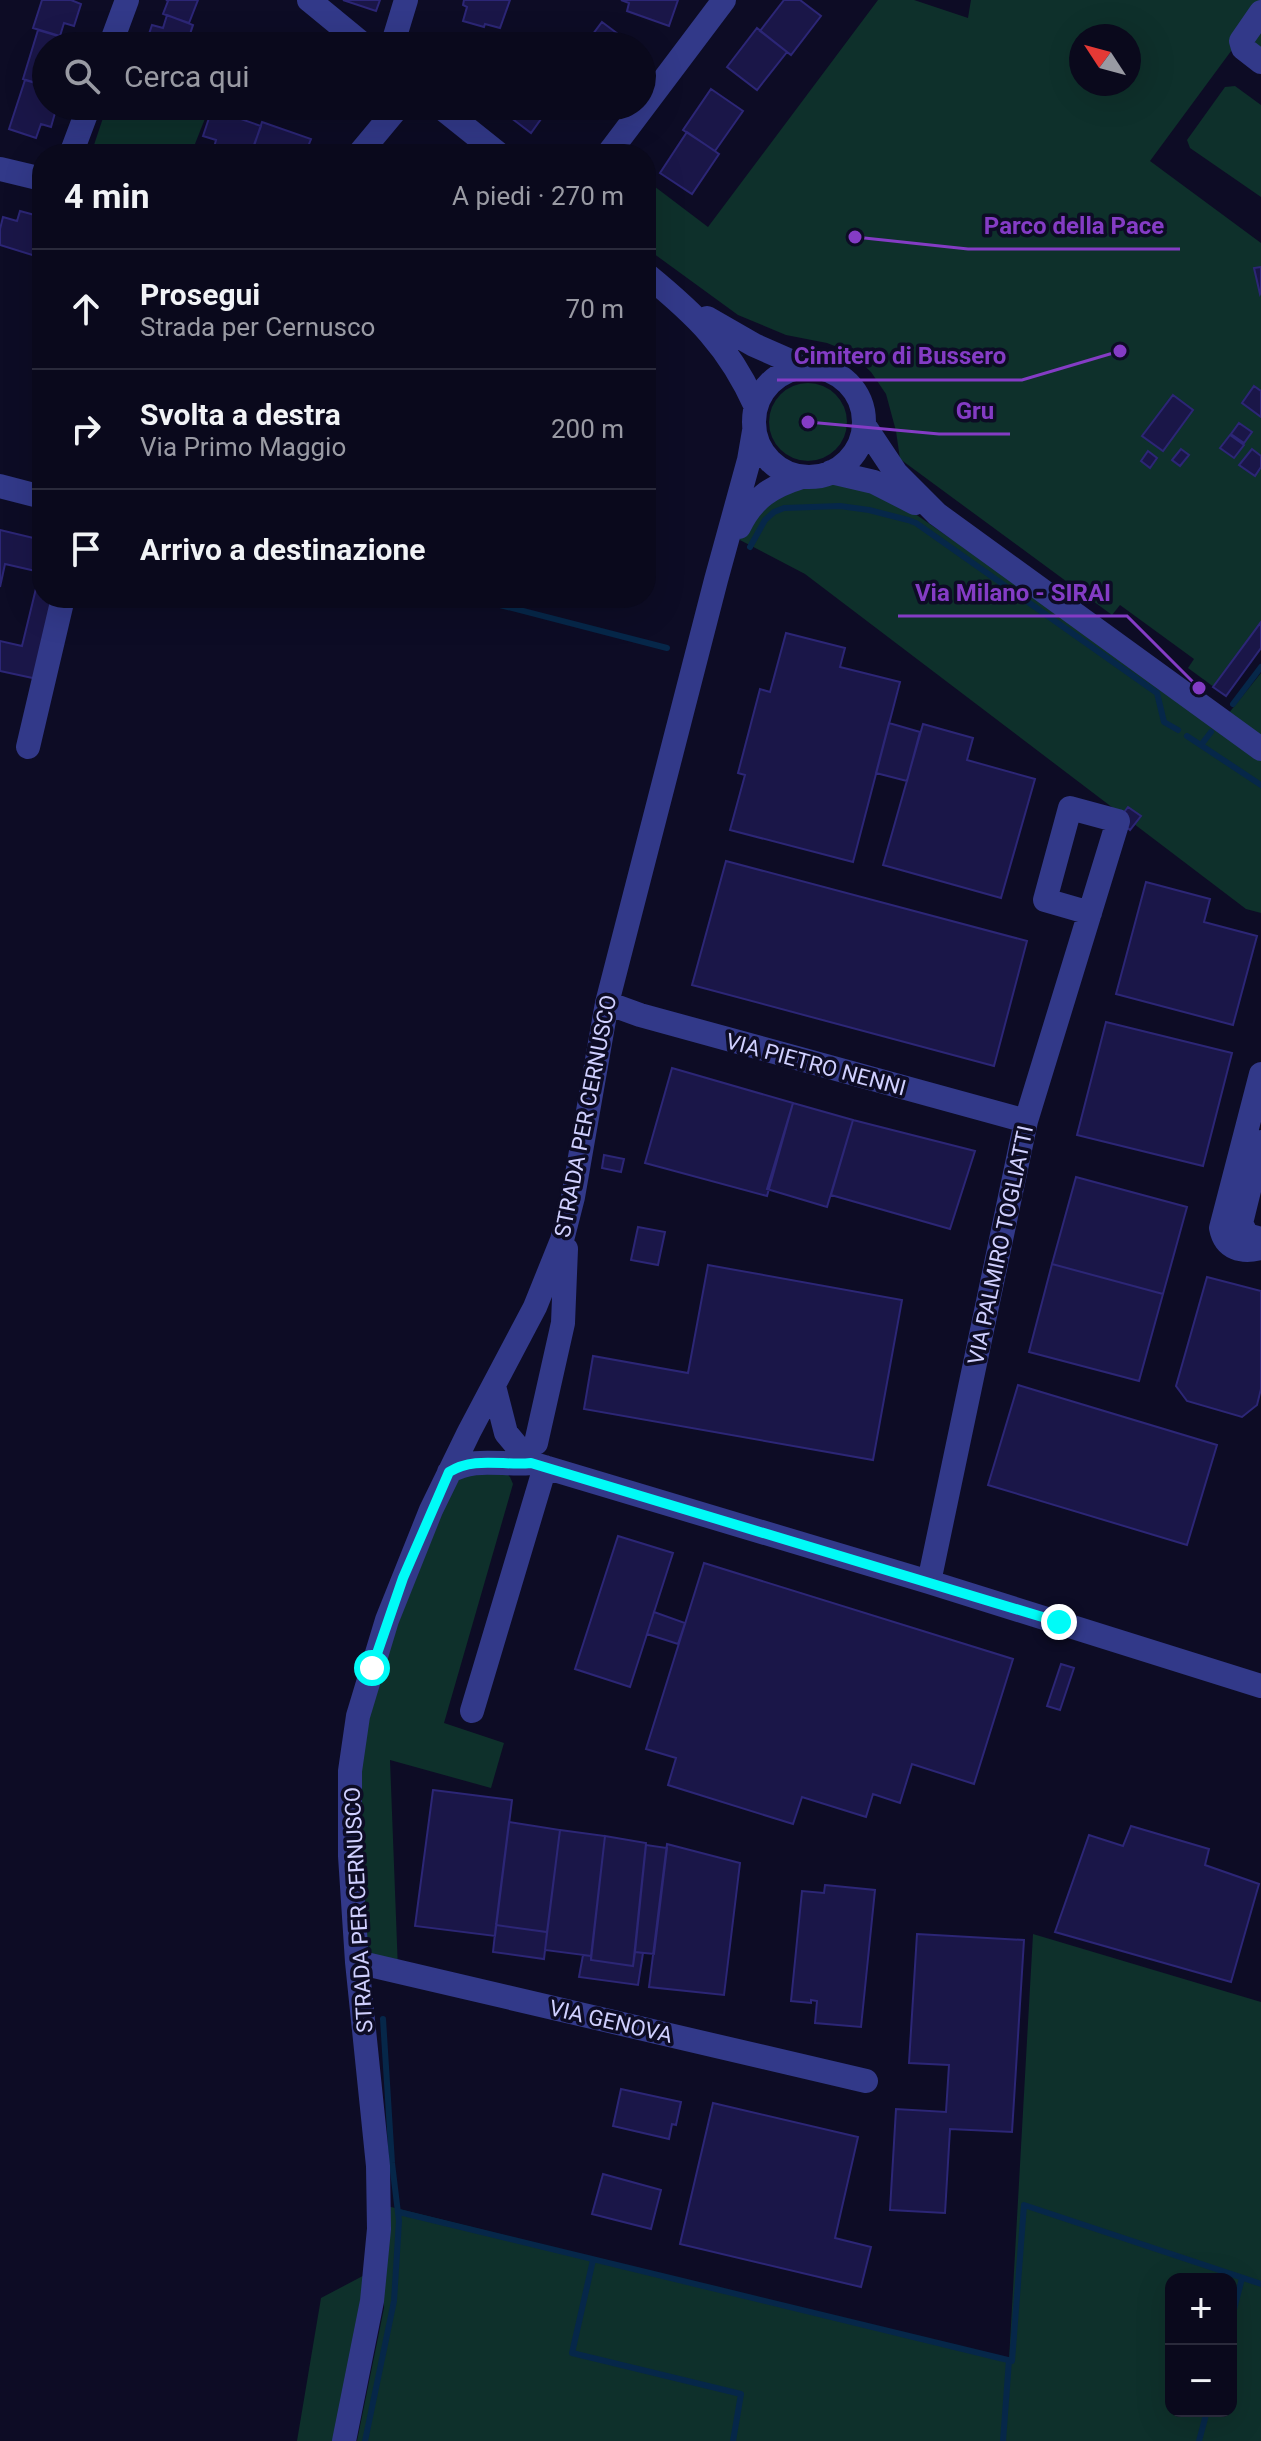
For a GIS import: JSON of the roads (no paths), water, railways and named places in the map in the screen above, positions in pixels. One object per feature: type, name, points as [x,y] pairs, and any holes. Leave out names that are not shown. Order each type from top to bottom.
[{"type":"street","points":[[115,32],[127,0]]},
{"type":"street","points":[[309,0],[348,32]]},
{"type":"street","points":[[656,90],[724,0]]},
{"type":"street","points":[[396,32],[406,1]]},
{"type":"street","points":[[1261,12],[1241,41],[1243,48],[1261,62]]},
{"type":"street","points":[[75,144],[84,120]]},
{"type":"street","points":[[367,144],[387,120]]},
{"type":"street","points":[[456,120],[486,144]]},
{"type":"street","points":[[616,144],[634,120]]},
{"type":"street","points":[[0,169],[32,177]]},
{"type":"street","points":[[656,282],[684,305],[739,337],[804,367],[825,369],[847,382],[861,403],[862,437],[846,463],[817,477],[787,473],[771,462],[759,446],[754,431],[756,407],[762,391],[785,372],[804,367]]},
{"type":"street","points":[[684,305],[729,356],[756,407]]},
{"type":"street","points":[[864,425],[896,473],[937,514]]},
{"type":"street","name":"STRADA PER CERNUSCO","points":[[344,2441],[377,2264],[378,2166],[357,1962],[348,1811],[358,1716],[397,1593],[449,1472],[539,1298],[568,1219],[607,1003],[754,431]]},
{"type":"street","points":[[831,472],[879,484],[937,514],[1261,749]]},
{"type":"street","name":"STRADA PER CERNUSCO","points":[[721,561],[746,513],[759,498],[778,485],[802,477]]},
{"type":"street","points":[[0,486],[32,494]]},
{"type":"street","points":[[28,747],[61,608]]},
{"type":"street","name":"VIA PALMIRO TOGLIATTI","points":[[929,1582],[1026,1121],[1090,913]]},
{"type":"street","name":"VIA PIETRO NENNI","points":[[607,1003],[640,1015],[1026,1121]]},
{"type":"street","points":[[1261,1074],[1221,1224],[1222,1235],[1233,1247],[1246,1251],[1261,1248]]},
{"type":"street","points":[[1261,1142],[1241,1220],[1247,1235],[1261,1239]]},
{"type":"street","points":[[472,1711],[537,1458],[563,1323],[568,1219]]},
{"type":"street","points":[[494,1386],[506,1433]]},
{"type":"street","points":[[500,1463],[472,1446],[469,1432],[488,1428],[506,1433],[537,1458],[1261,1686]]},
{"type":"street","points":[[449,1472],[475,1462],[515,1465],[537,1458]]},
{"type":"street","name":"VIA GENOVA","points":[[357,1962],[866,2081]]},
{"type":"waterway","points":[[750,547],[765,520],[784,508],[840,506],[869,510],[916,523],[1157,693],[1164,722],[1178,730]]},
{"type":"waterway","points":[[512,608],[667,648]]},
{"type":"waterway","points":[[1233,704],[1261,667]]},
{"type":"waterway","points":[[1201,745],[1211,732]]},
{"type":"waterway","points":[[1187,736],[1261,785]]},
{"type":"waterway","points":[[365,2441],[394,2301],[399,2221],[383,2019]]},
{"type":"waterway","points":[[399,2212],[1012,2361],[1024,2205],[1261,2284]]},
{"type":"waterway","points":[[593,2260],[572,2353],[741,2394],[733,2441]]},
{"type":"waterway","points":[[1237,2298],[1242,2278]]},
{"type":"waterway","points":[[1003,2441],[1009,2360]]},
{"type":"waterway","points":[[1199,2441],[1205,2417]]},
{"type":"place","name":"Parco della Pace","points":[[855,237]]},
{"type":"place","name":"Cimitero di Bussero","points":[[1120,351]]},
{"type":"place","name":"Gru","points":[[808,422]]},
{"type":"place","name":"Via Milano - SIRAI","points":[[1199,688]]}]
